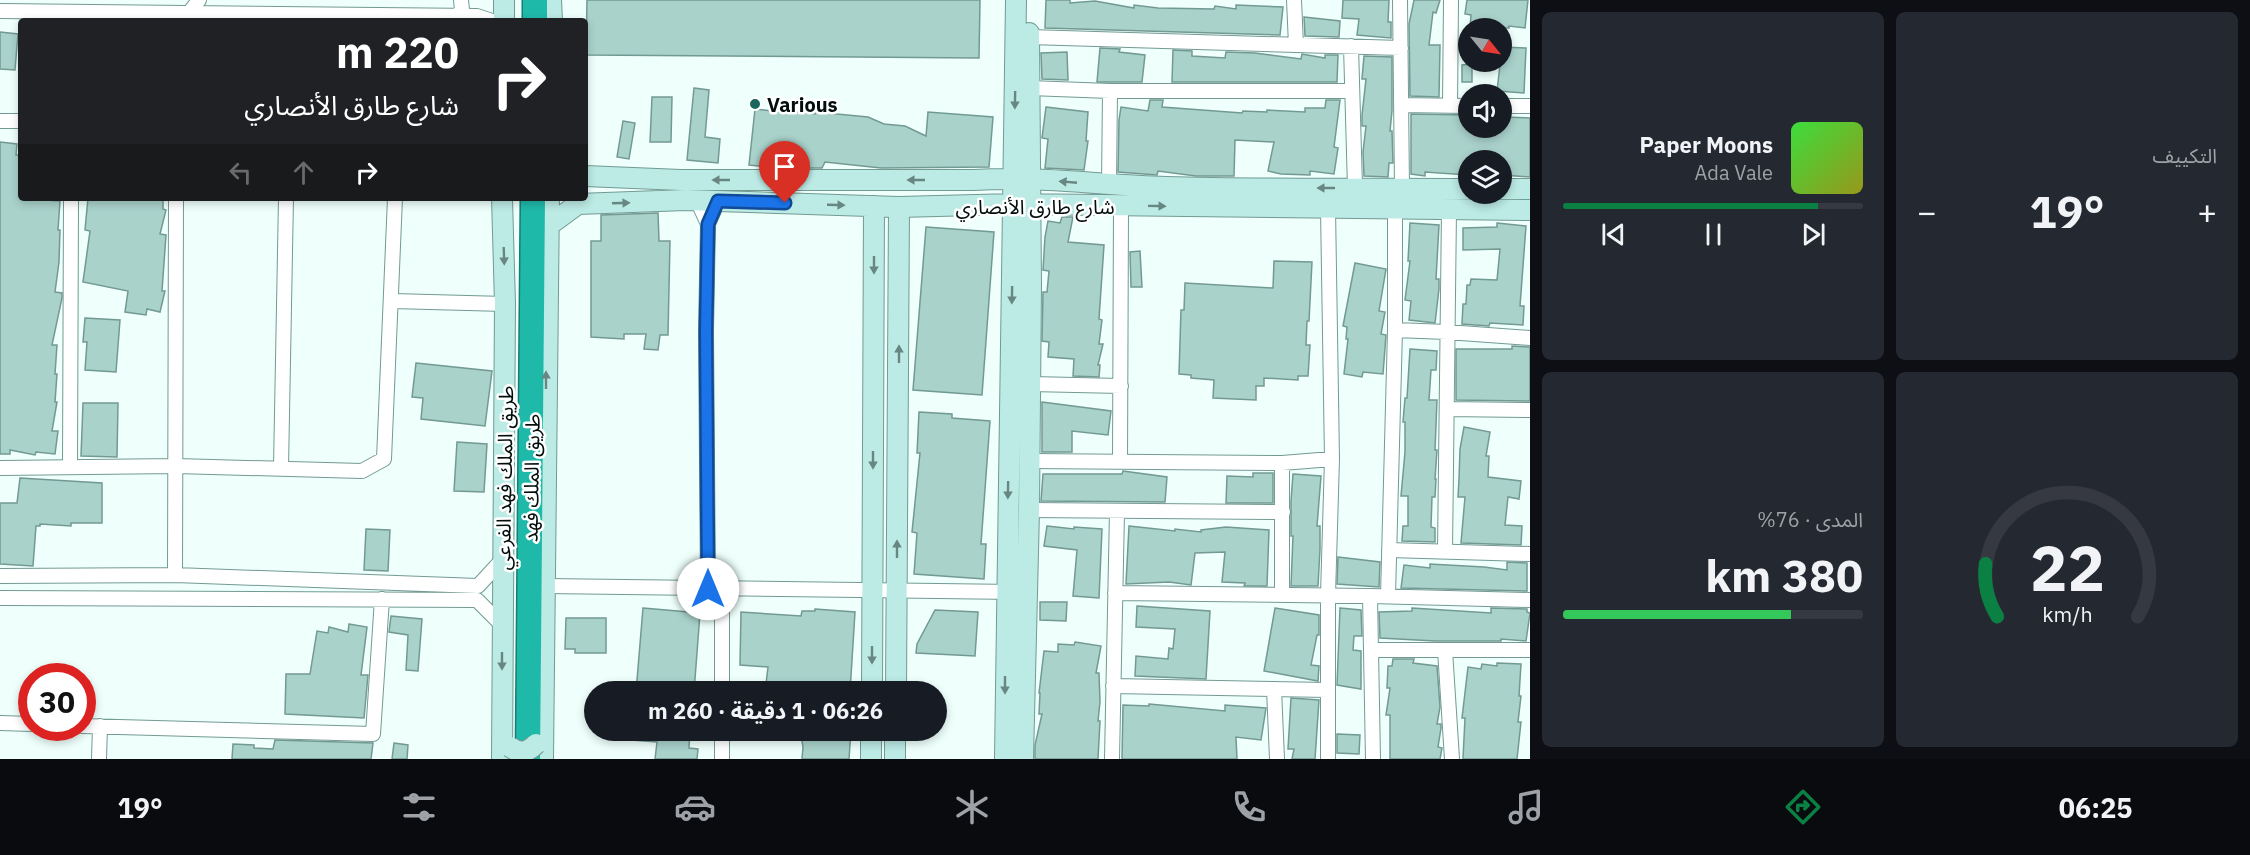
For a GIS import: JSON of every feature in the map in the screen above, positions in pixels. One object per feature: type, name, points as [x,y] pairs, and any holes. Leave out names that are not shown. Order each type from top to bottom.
[{"type":"highway","points":[[521,0],[521,18]]},
{"type":"highway","points":[[535,0],[535,18]]},
{"type":"highway","name":"طريق الملك فهد","points":[[520,201],[523,749]]},
{"type":"highway","name":"طريق الملك فهد","points":[[523,749],[533,201]]},
{"type":"street","points":[[181,16],[199,0]]},
{"type":"street","points":[[457,16],[462,10],[461,0]]},
{"type":"street","points":[[504,0],[504,18]]},
{"type":"street","points":[[551,0],[552,18]]},
{"type":"street","points":[[1005,759],[1006,592],[1022,204],[1016,0]]},
{"type":"street","points":[[1022,178],[1029,88],[1028,0]]},
{"type":"street","points":[[1294,0],[1296,45]]},
{"type":"street","points":[[1400,0],[1402,188]]},
{"type":"street","points":[[1450,106],[1451,0]]},
{"type":"street","points":[[0,10],[181,16],[477,16],[483,18]]},
{"type":"street","points":[[1029,38],[1401,48]]},
{"type":"street","points":[[1351,46],[1354,188]]},
{"type":"street","points":[[1029,88],[1110,91],[1352,91]]},
{"type":"street","points":[[1109,185],[1110,91]]},
{"type":"street","points":[[1401,105],[1458,106]]},
{"type":"street","points":[[1512,106],[1530,106]]},
{"type":"street","points":[[0,121],[18,121]]},
{"type":"street","name":"شارع طارق الأنصاري","points":[[588,176],[681,180],[1022,178],[1109,185],[1458,189]]},
{"type":"street","points":[[1512,189],[1530,189]]},
{"type":"street","points":[[697,200],[708,224]]},
{"type":"street","name":"شارع طارق الأنصاري","points":[[548,225],[578,204],[697,200],[899,207],[1022,204],[1530,210]]},
{"type":"street","points":[[70,467],[71,201]]},
{"type":"street","points":[[175,575],[176,201]]},
{"type":"street","points":[[281,468],[286,201]]},
{"type":"street","points":[[0,468],[176,466],[362,471],[384,459],[395,201]]},
{"type":"street","name":"طريق الملك فهد الفرعي","points":[[502,201],[505,304],[502,626],[523,749]]},
{"type":"street","name":"طريق الملك فهد الفرعي","points":[[523,749],[544,586],[549,201]]},
{"type":"street","points":[[708,589],[706,331],[708,224],[718,201]]},
{"type":"street","points":[[1022,204],[1030,384],[1023,759]]},
{"type":"street","points":[[872,681],[874,206]]},
{"type":"street","points":[[1120,462],[1121,206]]},
{"type":"street","points":[[896,681],[899,207]]},
{"type":"street","points":[[1328,208],[1332,459],[1328,595],[1328,759]]},
{"type":"street","points":[[1388,596],[1395,330],[1395,209]]},
{"type":"street","points":[[1445,552],[1449,209]]},
{"type":"street","points":[[392,301],[505,304]]},
{"type":"street","points":[[1395,330],[1530,338]]},
{"type":"street","points":[[1030,384],[1121,386]]},
{"type":"street","points":[[1447,410],[1530,410]]},
{"type":"street","points":[[1029,461],[1282,463],[1332,459]]},
{"type":"street","points":[[1282,463],[1282,595]]},
{"type":"street","points":[[1029,510],[1283,512]]},
{"type":"street","points":[[1112,759],[1117,511]]},
{"type":"street","points":[[1389,550],[1530,554]]},
{"type":"street","points":[[0,576],[175,575],[478,586],[503,559]]},
{"type":"street","points":[[544,586],[1027,592]]},
{"type":"street","points":[[722,589],[722,681]]},
{"type":"street","points":[[1115,593],[1530,600]]},
{"type":"street","points":[[1370,596],[1373,759]]},
{"type":"street","points":[[0,598],[477,600],[502,626]]},
{"type":"street","points":[[96,726],[373,734],[382,599]]},
{"type":"street","points":[[1371,650],[1530,650]]},
{"type":"street","points":[[1446,650],[1452,759]]},
{"type":"street","points":[[1113,686],[1328,690]]},
{"type":"street","points":[[1274,689],[1277,759]]},
{"type":"street","points":[[0,723],[18,724]]},
{"type":"street","points":[[99,759],[100,726]]},
{"type":"street","points":[[722,741],[722,759]]},
{"type":"street","points":[[871,759],[872,741]]},
{"type":"street","points":[[895,741],[895,759]]},
{"type":"building","points":[[587,0],[980,0],[979,58],[588,55]]},
{"type":"building","points":[[1046,0],[1070,0],[1070,3],[1095,1],[1134,8],[1134,5],[1214,9],[1215,6],[1236,9],[1236,5],[1283,7],[1280,35],[1045,28]]},
{"type":"building","points":[[1343,0],[1389,0],[1388,22],[1391,22],[1391,38],[1357,35],[1359,19],[1342,18]]},
{"type":"building","points":[[1414,0],[1440,0],[1436,13],[1433,12],[1429,45],[1440,45],[1439,97],[1410,96],[1409,24]]},
{"type":"building","points":[[1467,0],[1528,0],[1525,28],[1512,26],[1512,18],[1471,18],[1471,15],[1465,14]]},
{"type":"building","points":[[1304,17],[1340,21],[1339,37],[1305,36]]},
{"type":"building","points":[[0,32],[18,34],[15,70],[0,69]]},
{"type":"building","points":[[1512,47],[1526,48],[1524,93],[1512,92],[1512,84],[1498,84],[1499,72],[1512,72]]},
{"type":"building","points":[[1100,48],[1120,49],[1119,52],[1145,55],[1142,82],[1097,82]]},
{"type":"building","points":[[1173,50],[1192,51],[1192,56],[1225,58],[1226,52],[1301,59],[1302,54],[1325,58],[1325,55],[1338,55],[1337,82],[1172,82]]},
{"type":"building","points":[[1067,52],[1068,80],[1042,79],[1041,53]]},
{"type":"building","points":[[1364,56],[1392,57],[1390,131],[1392,131],[1393,163],[1389,163],[1388,177],[1364,176],[1363,152],[1366,126],[1362,126],[1362,115],[1366,79],[1362,79]]},
{"type":"building","points":[[1462,72],[1472,72],[1472,82],[1462,82]]},
{"type":"building","points":[[694,88],[709,90],[705,137],[720,139],[718,163],[687,160]]},
{"type":"building","points":[[652,97],[672,97],[671,142],[650,142]]},
{"type":"building","points":[[1150,100],[1163,100],[1162,107],[1242,113],[1243,111],[1267,112],[1267,110],[1305,112],[1305,108],[1325,108],[1326,100],[1340,100],[1334,147],[1338,148],[1334,174],[1310,171],[1310,175],[1281,174],[1268,171],[1274,142],[1235,140],[1234,176],[1196,176],[1158,171],[1157,175],[1118,172],[1121,107],[1148,111]]},
{"type":"building","points":[[1046,107],[1088,112],[1086,141],[1088,141],[1084,170],[1045,168],[1048,139],[1042,138]]},
{"type":"building","points":[[755,109],[868,117],[884,124],[905,126],[926,136],[928,112],[993,117],[989,167],[881,168],[825,162],[822,168],[749,165]]},
{"type":"building","points":[[1411,114],[1458,115],[1458,138],[1512,138],[1512,117],[1530,118],[1530,177],[1512,176],[1512,150],[1458,150],[1458,174],[1425,172],[1425,176],[1411,174]]},
{"type":"building","points":[[623,121],[635,123],[629,159],[617,157]]},
{"type":"building","points":[[0,142],[17,144],[18,201],[60,201],[59,262],[55,292],[62,293],[62,298],[52,345],[57,345],[55,402],[57,402],[52,431],[58,431],[55,454],[36,452],[35,455],[10,450],[10,454],[0,454]]},
{"type":"building","points":[[88,201],[163,201],[163,209],[166,210],[160,234],[166,235],[162,291],[165,291],[160,312],[147,309],[146,315],[125,312],[128,291],[83,282],[90,231],[85,230]]},
{"type":"building","points":[[658,213],[659,241],[670,241],[668,335],[660,335],[658,350],[644,349],[646,334],[624,334],[624,339],[591,337],[591,241],[601,241],[601,215]]},
{"type":"building","points":[[1062,217],[1073,217],[1068,242],[1104,245],[1099,319],[1102,320],[1099,344],[1103,344],[1098,365],[1100,365],[1099,377],[1073,376],[1074,359],[1048,357],[1049,342],[1042,341],[1043,292],[1047,292],[1049,271],[1043,270],[1045,237],[1048,221],[1060,223]]},
{"type":"building","points":[[1410,223],[1439,225],[1436,279],[1439,279],[1439,289],[1435,323],[1409,320],[1411,301],[1405,300],[1410,261],[1408,261]]},
{"type":"building","points":[[1497,223],[1526,226],[1520,306],[1524,306],[1523,325],[1462,324],[1467,285],[1470,285],[1471,279],[1497,280],[1500,249],[1463,250],[1463,228],[1497,227]]},
{"type":"building","points":[[926,227],[994,232],[982,395],[913,390]]},
{"type":"building","points":[[1140,251],[1142,287],[1131,287],[1130,252]]},
{"type":"building","points":[[1274,261],[1312,262],[1306,345],[1310,345],[1308,376],[1298,376],[1298,380],[1264,378],[1264,386],[1256,386],[1256,400],[1213,398],[1214,380],[1191,378],[1191,375],[1179,374],[1181,310],[1184,310],[1185,283],[1273,288]]},
{"type":"building","points":[[1355,263],[1386,269],[1379,311],[1385,312],[1381,334],[1386,335],[1383,374],[1363,372],[1362,377],[1344,374],[1348,339],[1346,339],[1347,327],[1343,326]]},
{"type":"building","points":[[85,318],[120,320],[116,372],[85,370],[87,342],[83,342]]},
{"type":"building","points":[[1512,346],[1530,347],[1530,401],[1456,400],[1456,349],[1512,349]]},
{"type":"building","points":[[1410,349],[1437,351],[1436,370],[1431,370],[1429,400],[1437,400],[1436,479],[1435,497],[1432,497],[1431,527],[1435,528],[1435,542],[1402,541],[1403,526],[1408,526],[1408,496],[1401,496],[1405,452],[1405,422],[1403,422]]},
{"type":"building","points":[[416,363],[492,371],[485,426],[421,419],[423,398],[412,397]]},
{"type":"building","points":[[1042,402],[1111,411],[1108,435],[1072,431],[1072,452],[1042,452]]},
{"type":"building","points":[[83,403],[118,403],[117,457],[81,456]]},
{"type":"building","points":[[919,412],[952,414],[952,418],[990,421],[981,544],[986,544],[984,579],[914,574],[917,533],[912,532],[920,453],[917,453]]},
{"type":"building","points":[[1464,427],[1490,432],[1486,456],[1489,456],[1488,477],[1521,481],[1519,499],[1508,497],[1505,525],[1522,526],[1521,545],[1461,543],[1465,497],[1458,497],[1460,449]]},
{"type":"building","points":[[457,442],[487,444],[484,492],[454,491]]},
{"type":"building","points":[[1123,471],[1167,477],[1165,502],[1041,501],[1043,474],[1122,474]]},
{"type":"building","points":[[1253,473],[1273,473],[1273,503],[1226,503],[1227,476],[1253,477]]},
{"type":"building","points":[[1293,474],[1321,476],[1317,526],[1320,526],[1318,586],[1291,586]]},
{"type":"building","points":[[20,478],[102,483],[102,523],[71,523],[71,526],[40,524],[36,526],[33,566],[0,564],[0,503],[17,503]]},
{"type":"building","points":[[1047,526],[1102,529],[1099,598],[1073,596],[1077,550],[1044,546]]},
{"type":"building","points":[[1129,526],[1201,532],[1201,530],[1226,527],[1269,530],[1267,586],[1244,586],[1245,583],[1222,582],[1225,552],[1195,553],[1191,585],[1169,582],[1126,584]]},
{"type":"building","points":[[366,529],[390,530],[388,571],[364,570]]},
{"type":"building","points":[[1338,557],[1380,562],[1379,587],[1337,584]]},
{"type":"building","points":[[1507,562],[1527,563],[1527,591],[1401,588],[1404,565],[1430,568],[1430,564],[1507,570]]},
{"type":"building","points":[[1040,602],[1067,602],[1066,621],[1040,620]]},
{"type":"building","points":[[1137,606],[1210,611],[1206,679],[1135,676],[1136,656],[1168,659],[1169,648],[1173,649],[1175,629],[1136,627]]},
{"type":"building","points":[[643,608],[700,613],[695,681],[637,681]]},
{"type":"building","points":[[1275,608],[1319,615],[1319,635],[1317,635],[1311,665],[1319,666],[1318,681],[1264,671]]},
{"type":"building","points":[[1340,608],[1361,610],[1362,636],[1354,636],[1353,650],[1361,651],[1361,689],[1337,685]]},
{"type":"building","points":[[1412,608],[1491,613],[1491,608],[1527,609],[1530,613],[1526,641],[1501,639],[1501,641],[1435,641],[1380,638],[1379,612],[1412,611]]},
{"type":"building","points":[[815,609],[855,612],[851,681],[766,681],[768,667],[740,665],[741,612],[801,616],[802,611],[815,611]]},
{"type":"building","points":[[935,610],[978,612],[975,656],[916,653],[917,644]]},
{"type":"building","points":[[391,616],[422,619],[418,671],[406,670],[408,635],[389,632]]},
{"type":"building","points":[[566,618],[606,618],[606,653],[575,653],[575,649],[565,649]]},
{"type":"building","points":[[349,624],[367,627],[361,675],[368,675],[364,718],[285,714],[286,674],[310,674],[317,631],[328,633],[329,627],[348,632]]},
{"type":"building","points":[[1075,642],[1101,646],[1096,673],[1099,673],[1100,702],[1098,759],[1035,759],[1035,745],[1042,714],[1039,714],[1039,693],[1044,651],[1058,652],[1058,644],[1074,645]]},
{"type":"building","points":[[1393,659],[1414,659],[1413,663],[1437,666],[1440,707],[1437,724],[1441,724],[1438,747],[1442,748],[1440,759],[1390,759],[1390,715],[1386,715],[1390,688],[1387,688],[1388,666],[1392,666]]},
{"type":"building","points":[[1497,663],[1521,664],[1518,722],[1521,722],[1517,759],[1463,759],[1465,718],[1462,718],[1468,667],[1481,669],[1482,664],[1497,666]]},
{"type":"building","points":[[1291,698],[1319,700],[1315,759],[1292,759],[1294,749],[1288,749]]},
{"type":"building","points":[[1149,704],[1225,711],[1225,705],[1266,708],[1261,740],[1236,737],[1237,759],[1122,759],[1123,705],[1149,706]]},
{"type":"building","points":[[1337,734],[1360,735],[1359,754],[1337,753]]},
{"type":"building","points":[[275,740],[373,743],[371,759],[232,759],[233,744],[273,749]]},
{"type":"building","points":[[644,741],[689,741],[689,748],[698,749],[697,759],[655,759],[657,742]]},
{"type":"building","points":[[802,741],[850,741],[849,759],[802,759]]},
{"type":"building","points":[[394,743],[408,745],[407,759],[392,759]]},
{"type":"place","name":"Various","points":[[755,104]]},
{"type":"route","points":[[708,589],[706,331],[708,224],[718,201],[785,203]]}]
